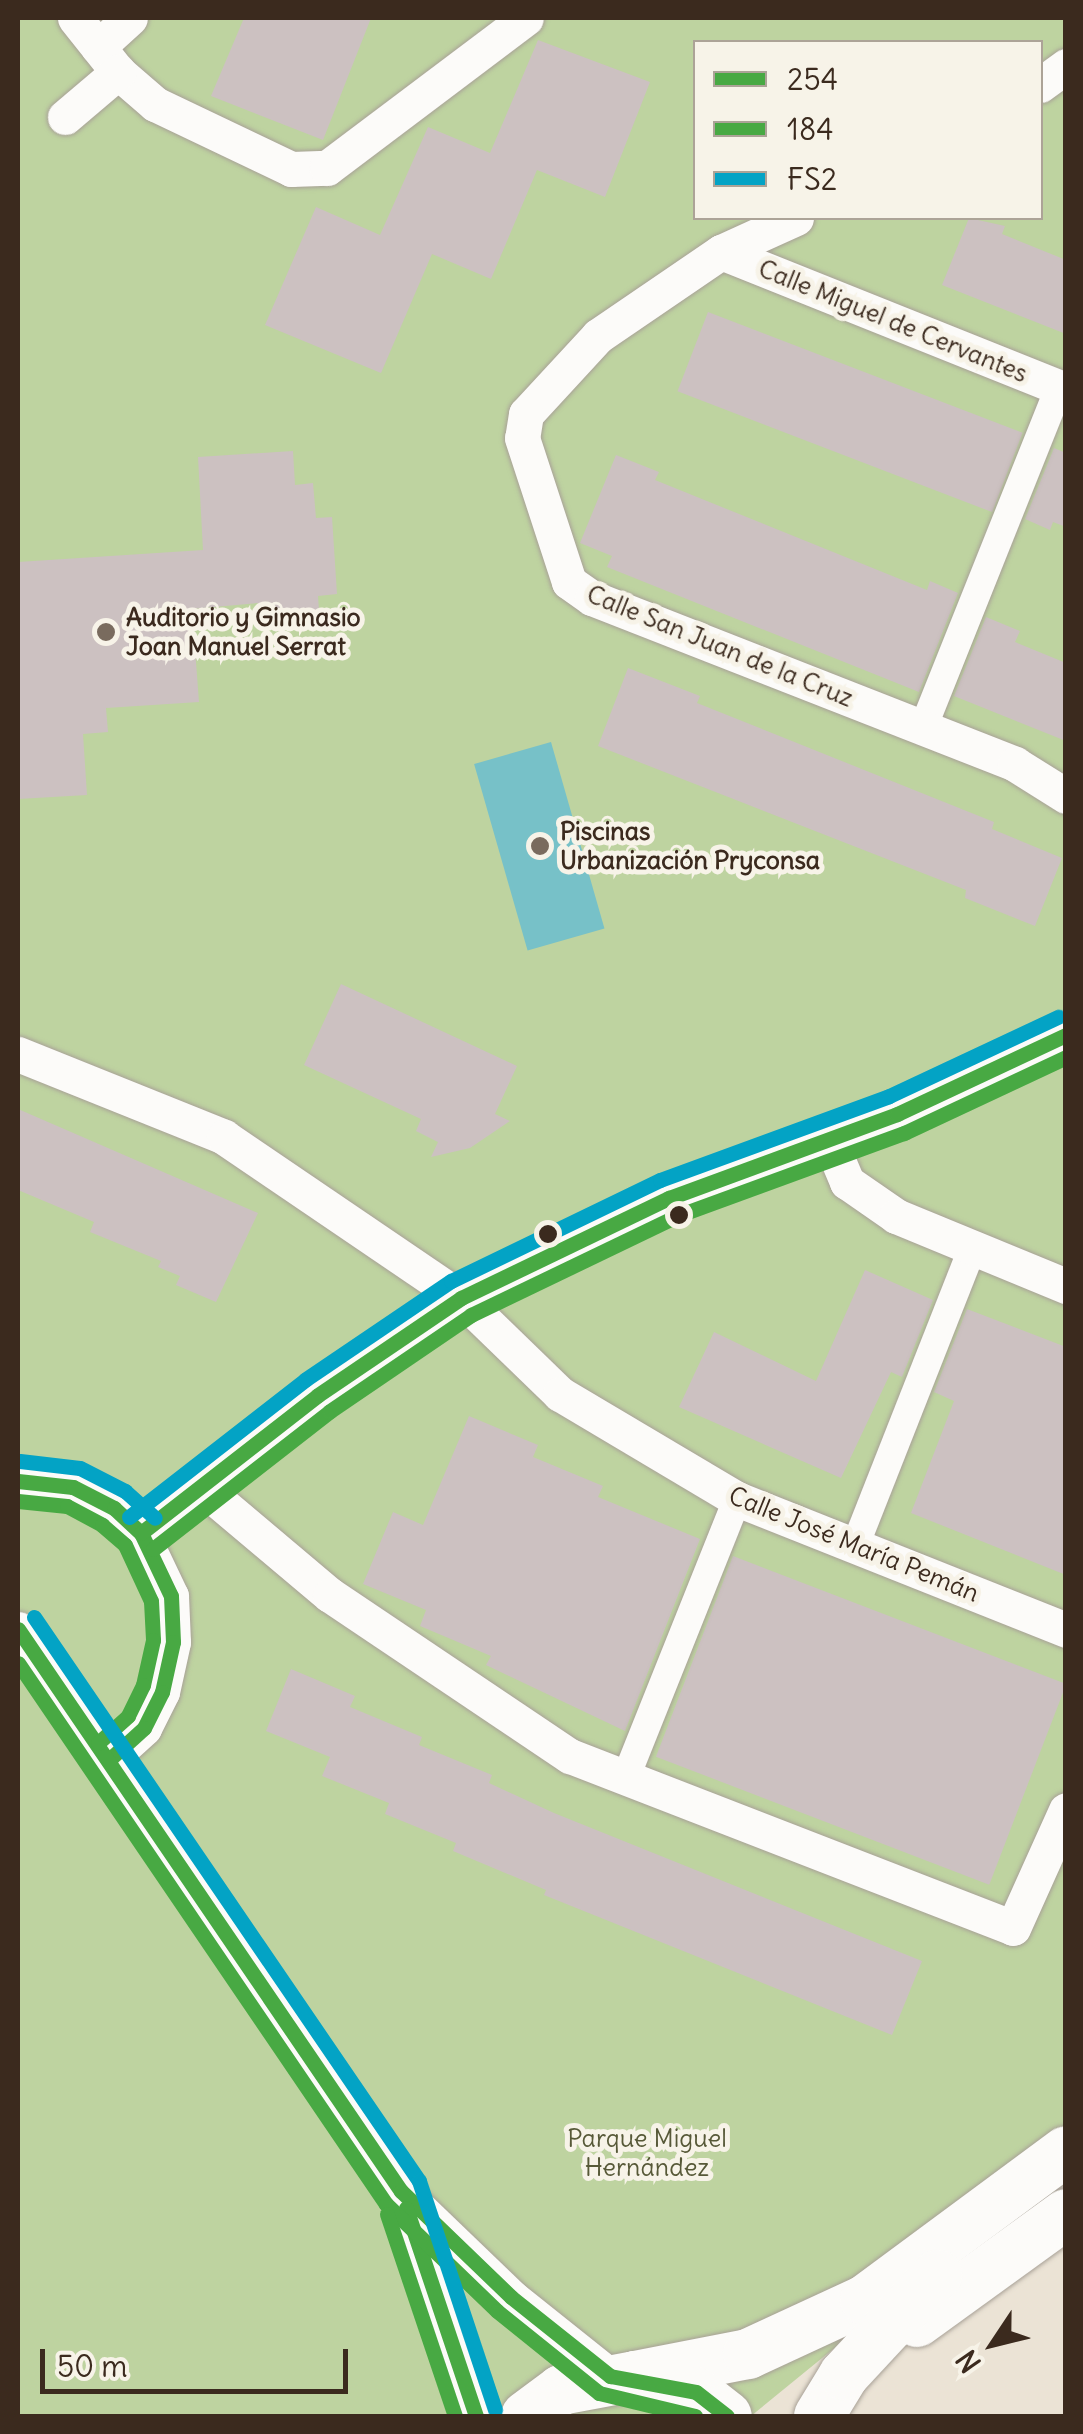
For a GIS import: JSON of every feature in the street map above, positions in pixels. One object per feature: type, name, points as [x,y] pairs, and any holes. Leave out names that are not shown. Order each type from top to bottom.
[{"type":"main road","points":[[526,2416],[561,2390],[748,2354],[865,2300],[1018,2191],[1066,2150]]},
{"type":"main road","points":[[819,2416],[844,2374],[1018,2191]]},
{"type":"main road","points":[[844,2374],[1066,2214]]},
{"type":"main road","points":[[622,2376],[696,2392],[727,2416]]},
{"type":"street","points":[[75,18],[108,59],[155,104],[292,169],[327,168],[526,18]]},
{"type":"street","points":[[65,117],[108,59],[130,18]]},
{"type":"street","points":[[1043,83],[1066,66]]},
{"type":"street","name":"Calle San Juan de la Cruz","points":[[792,220],[720,252],[598,336],[526,414],[522,438],[555,552],[569,582],[592,598],[1016,764],[1066,796]]},
{"type":"street","name":"Calle Miguel de Cervantes","points":[[720,252],[1062,389]]},
{"type":"street","points":[[923,728],[1062,389]]},
{"type":"street","points":[[141,1534],[198,1484],[461,1298],[669,1198],[830,1139],[1023,1060],[1066,1035]]},
{"type":"street","name":"Calle José María Pemán","points":[[18,1054],[224,1137],[461,1298],[560,1394],[737,1499],[1066,1630]]},
{"type":"street","points":[[830,1139],[848,1182],[896,1216],[970,1251],[1066,1286]]},
{"type":"street","points":[[855,1546],[970,1251]]},
{"type":"street","points":[[18,1481],[74,1488],[114,1508],[141,1534],[171,1596],[173,1642],[162,1692],[144,1728],[111,1758]]},
{"type":"street","points":[[198,1484],[330,1595],[570,1756],[1013,1928],[1066,1810]]},
{"type":"street","points":[[626,1777],[737,1499]]},
{"type":"street","points":[[18,1629],[111,1758],[401,2192],[511,2297],[622,2376]]},
{"type":"street","points":[[401,2192],[476,2416]]},
{"type":"green space","name":"Parque Miguel Hernández","points":[[18,18],[1065,18],[1065,2160],[751,2416],[18,2416]]},
{"type":"water","name":"Piscinas Urbanización Pryconsa","points":[[551,742],[604,928],[528,951],[474,764]]},
{"type":"building","points":[[244,18],[371,18],[323,140],[211,96]]},
{"type":"building","points":[[538,40],[650,82],[605,197],[537,170],[491,279],[432,254],[381,373],[265,325],[316,207],[380,235],[428,127],[490,153]]},
{"type":"building","points":[[968,220],[1005,226],[1002,234],[1066,260],[1066,334],[942,285]]},
{"type":"building","points":[[708,312],[1023,433],[992,512],[678,391]]},
{"type":"building","points":[[1054,448],[1066,453],[1066,527],[1053,522],[1050,530],[1025,519]]},
{"type":"building","name":"Auditorio y Gimnasio Joan Manuel Serrat","points":[[293,451],[295,485],[313,483],[316,518],[332,517],[337,594],[318,596],[320,624],[259,628],[258,603],[192,609],[199,702],[106,708],[108,732],[83,734],[87,795],[18,799],[18,562],[203,550],[198,457]]},
{"type":"building","points":[[616,455],[659,472],[655,480],[927,590],[930,581],[958,593],[919,692],[607,567],[612,556],[580,543]]},
{"type":"building","points":[[986,617],[1020,631],[1015,642],[1066,663],[1066,741],[954,696]]},
{"type":"building","points":[[628,668],[700,696],[697,703],[994,822],[992,829],[1062,858],[1035,926],[965,898],[966,890],[598,746]]},
{"type":"building","points":[[341,984],[517,1066],[495,1114],[510,1121],[470,1148],[431,1157],[438,1142],[416,1131],[421,1119],[304,1065]]},
{"type":"building","points":[[18,1109],[258,1213],[216,1302],[176,1285],[180,1276],[158,1267],[161,1261],[90,1232],[94,1222],[18,1190]]},
{"type":"building","points":[[865,1270],[933,1300],[902,1377],[891,1372],[841,1478],[679,1407],[714,1332],[816,1381]]},
{"type":"building","points":[[967,1309],[1066,1347],[1066,1575],[911,1513],[954,1401],[934,1392]]},
{"type":"building","points":[[469,1416],[538,1445],[533,1457],[603,1486],[598,1497],[700,1539],[625,1731],[486,1665],[491,1656],[420,1626],[426,1610],[363,1584],[393,1512],[423,1525]]},
{"type":"building","points":[[733,1556],[1066,1684],[989,1885],[656,1757]]},
{"type":"building","points":[[291,1669],[355,1696],[350,1707],[422,1737],[419,1745],[492,1775],[489,1783],[554,1813],[922,1961],[892,2035],[544,1895],[546,1890],[453,1851],[456,1843],[385,1814],[389,1803],[322,1776],[330,1757],[266,1731]]},
{"type":"transit line","name":"FS2","points":[[129,1517],[306,1379],[451,1281],[660,1180],[889,1096],[1058,1017]]},
{"type":"transit line","name":"254","points":[[141,1533],[318,1395],[461,1298],[669,1198],[897,1114],[1066,1035]]},
{"type":"transit line","name":"184","points":[[153,1549],[330,1411],[471,1315],[677,1216],[904,1133],[1066,1057]]},
{"type":"transit line","name":"FS2","points":[[20,1461],[80,1468],[125,1491],[155,1518]]},
{"type":"transit line","name":"254","points":[[18,1481],[73,1487],[114,1508],[141,1533],[171,1596],[173,1642],[162,1692],[144,1728],[111,1758]]},
{"type":"transit line","name":"184","points":[[18,1501],[67,1506],[102,1525],[125,1545],[151,1601],[153,1640],[143,1685],[128,1716],[98,1743]]},
{"type":"transit line","name":"FS2","points":[[34,1617],[419,2181],[495,2410]]},
{"type":"transit line","name":"254","points":[[18,1629],[401,2191],[511,2297],[610,2376],[696,2392],[727,2416]]},
{"type":"transit line","name":"184","points":[[18,1663],[386,2204],[497,2311],[599,2393],[695,2416]]},
{"type":"transit line","name":"254","points":[[406,2208],[476,2416]]},
{"type":"transit line","name":"184","points":[[387,2214],[455,2416]]},
{"type":"place","name":"Auditorio y Gimnasio Joan Manuel Serrat","points":[[106,632]]},
{"type":"place","name":"Piscinas Urbanización Pryconsa","points":[[540,846]]}]
